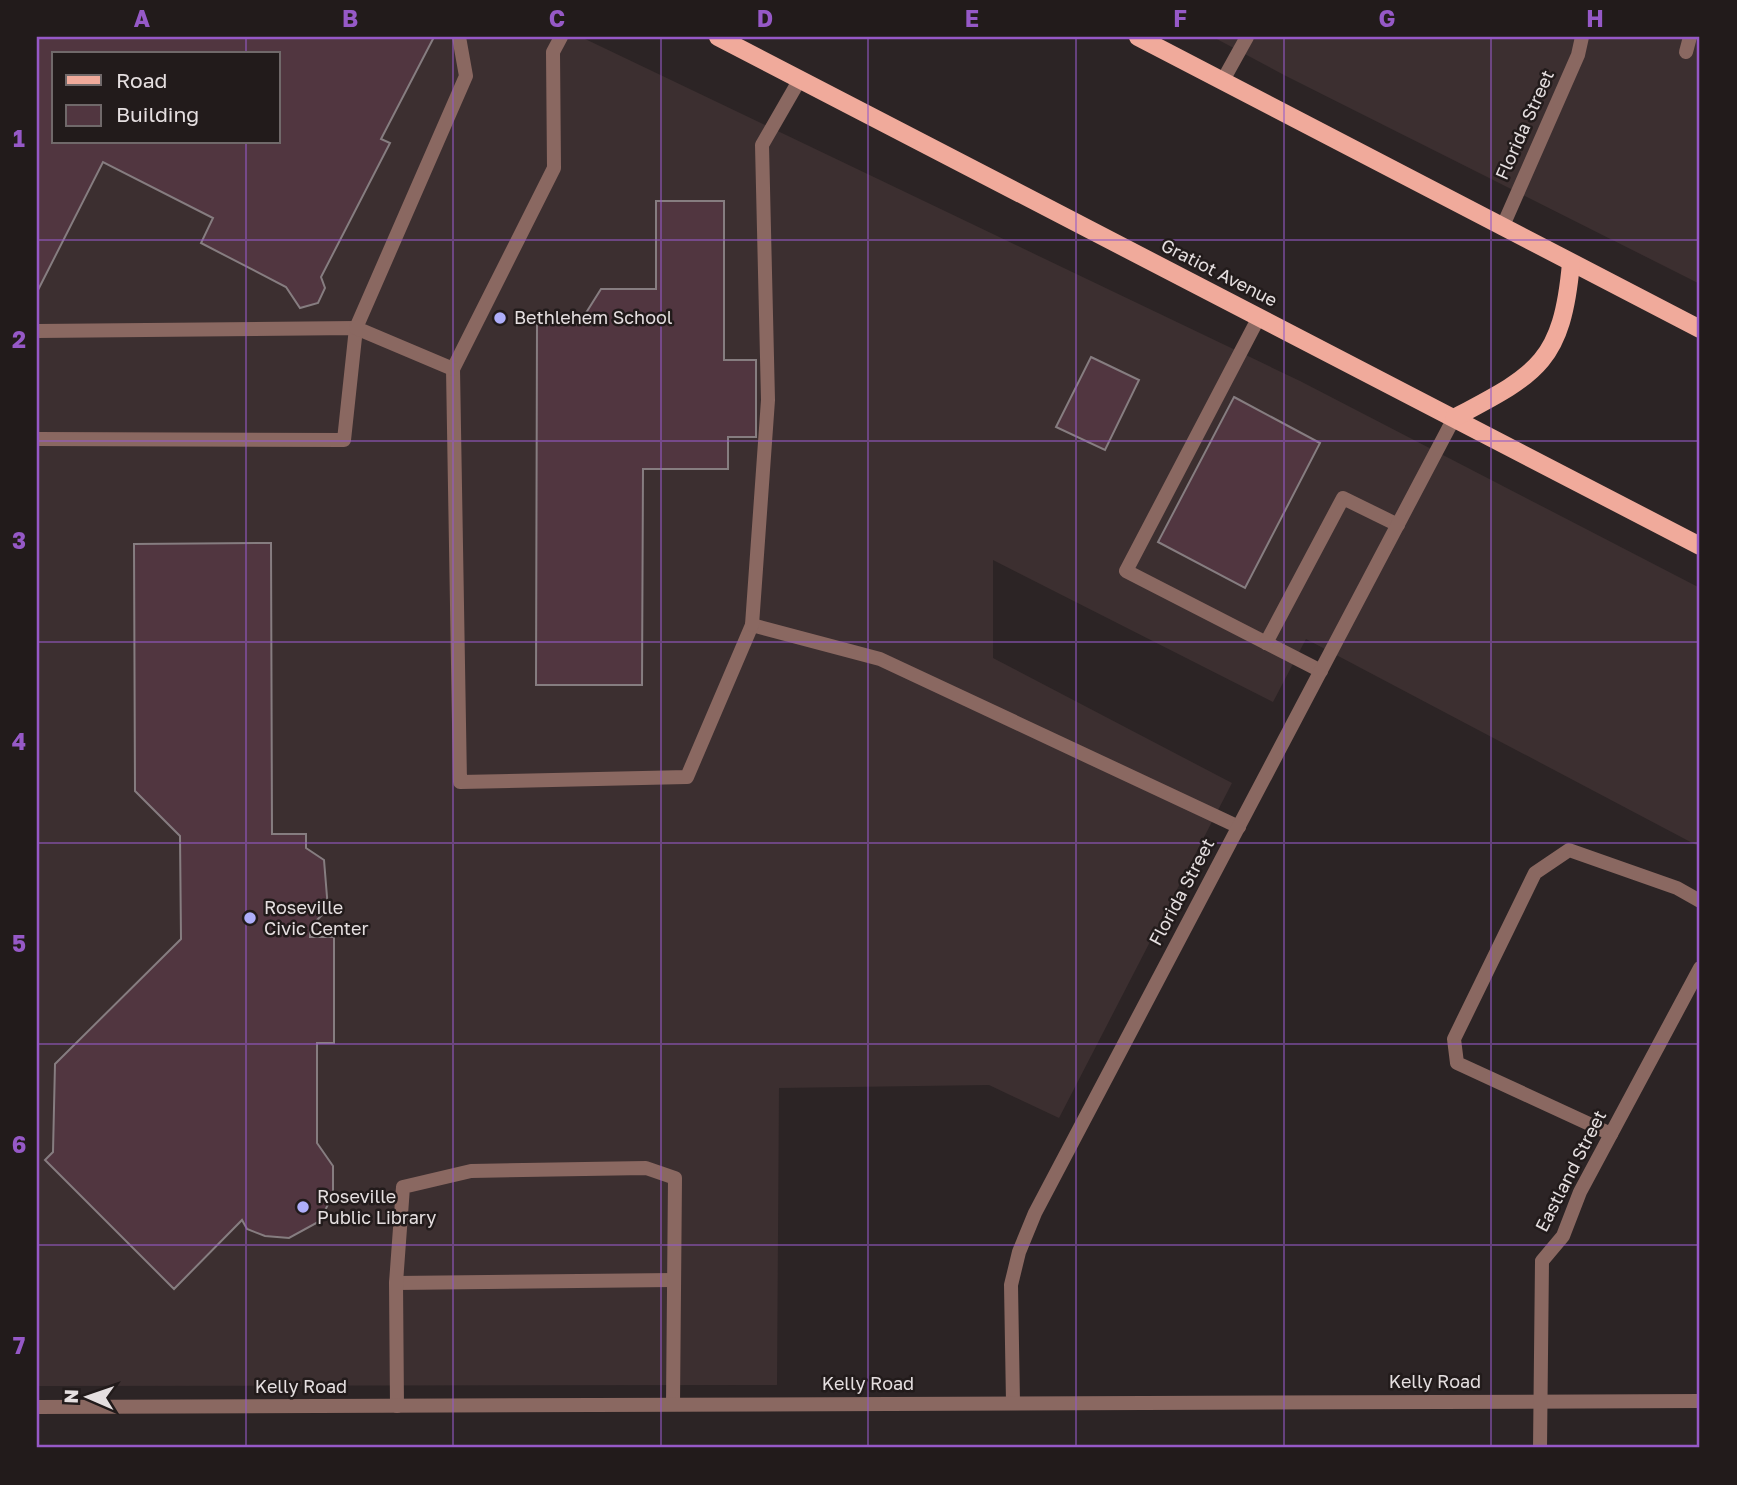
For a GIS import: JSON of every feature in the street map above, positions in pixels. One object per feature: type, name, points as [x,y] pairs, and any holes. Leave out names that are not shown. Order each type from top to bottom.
[{"type":"main road","name":"Gratiot Avenue","points":[[718,37],[1700,546]]},
{"type":"main road","points":[[1138,37],[1700,329]]},
{"type":"main road","points":[[1454,418],[1530,373],[1551,350],[1562,325],[1571,263]]},
{"type":"street","points":[[37,439],[344,440],[356,328],[466,76],[459,37]]},
{"type":"street","points":[[561,37],[553,52],[554,168],[453,369],[460,782],[687,777],[752,625],[768,400],[762,145],[800,79]]},
{"type":"street","points":[[1222,82],[1247,37]]},
{"type":"street","name":"Florida Street","points":[[1502,228],[1578,55],[1582,37]]},
{"type":"street","points":[[1686,52],[1690,37]]},
{"type":"street","points":[[1259,317],[1126,571],[1321,671]]},
{"type":"street","points":[[37,331],[356,328],[453,369]]},
{"type":"street","name":"Florida Street","points":[[1013,1403],[1011,1284],[1019,1252],[1084,1117],[1454,418]]},
{"type":"street","points":[[1266,643],[1343,498],[1398,526]]},
{"type":"street","points":[[752,625],[880,659],[1238,827]]},
{"type":"street","points":[[1611,1134],[1457,1063],[1454,1039],[1535,873],[1569,850],[1677,888],[1700,901]]},
{"type":"street","name":"Eastland Street","points":[[1540,1448],[1542,1261],[1563,1236],[1580,1192],[1700,968]]},
{"type":"street","points":[[397,1406],[396,1283],[403,1187],[471,1171],[646,1168],[675,1178],[673,1404]]},
{"type":"street","points":[[396,1283],[673,1280]]},
{"type":"street","name":"Kelly Road","points":[[37,1407],[1700,1401]]},
{"type":"shaded area","points":[[37,37],[581,37],[1300,381],[1700,588],[1700,847],[1306,639],[1273,702],[993,560],[993,658],[1232,783],[1059,1118],[989,1085],[779,1088],[777,1385],[37,1386]]},
{"type":"shaded area","points":[[1213,37],[1700,37],[1700,284],[1284,75]]},
{"type":"building","points":[[37,37],[434,37],[381,139],[390,143],[321,277],[325,288],[318,303],[300,308],[286,287],[201,243],[213,218],[103,162],[37,292]]},
{"type":"building","points":[[656,201],[724,201],[724,360],[756,360],[756,437],[728,437],[728,469],[643,469],[642,685],[536,685],[537,324],[579,324],[601,289],[656,289]]},
{"type":"building","points":[[1091,357],[1139,380],[1105,450],[1056,427]]},
{"type":"building","points":[[1234,397],[1320,443],[1245,588],[1158,542]]},
{"type":"building","name":"Roseville Civic Center","points":[[271,543],[272,834],[306,834],[306,848],[324,860],[328,909],[310,927],[310,937],[334,937],[334,1043],[317,1043],[317,1143],[333,1166],[333,1194],[320,1221],[289,1238],[265,1236],[247,1229],[242,1220],[174,1289],[45,1160],[53,1152],[55,1064],[181,939],[180,836],[135,791],[134,544]]},
{"type":"place","name":"Bethlehem School","points":[[500,318]]},
{"type":"place","name":"Roseville Civic Center","points":[[250,918]]},
{"type":"place","name":"Roseville Public Library","points":[[303,1207]]}]
